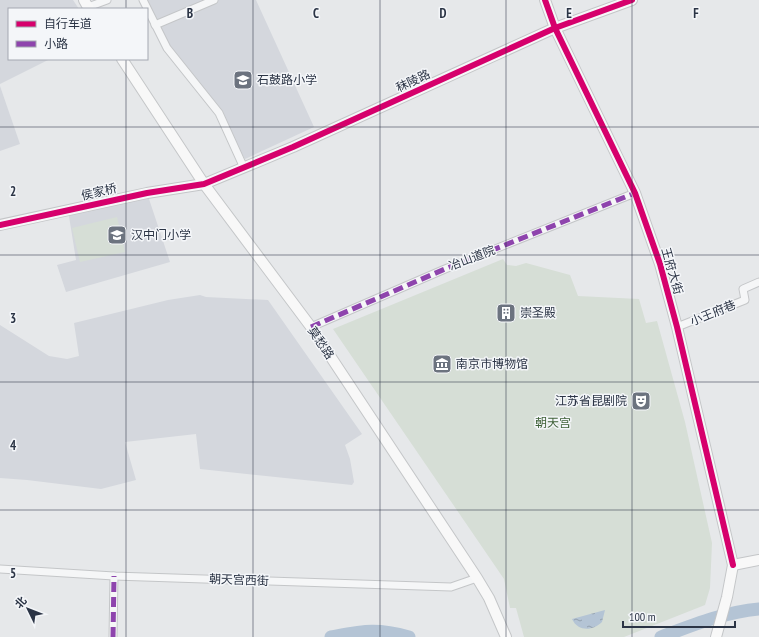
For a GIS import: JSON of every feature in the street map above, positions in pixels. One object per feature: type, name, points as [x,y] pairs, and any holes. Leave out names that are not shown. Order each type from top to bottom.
[{"type":"street","points":[[87,5],[107,0]]},
{"type":"street","points":[[155,25],[214,0]]},
{"type":"street","name":"王府大街","points":[[545,0],[555,28],[635,193],[660,264],[677,327],[733,565]]},
{"type":"street","name":"秣陵路","points":[[204,184],[244,168],[555,28],[632,0]]},
{"type":"street","points":[[148,10],[168,48],[219,113],[244,168]]},
{"type":"street","name":"莫愁路","points":[[123,60],[204,184],[311,327],[477,578],[489,598],[505,636]]},
{"type":"street","name":"侯家桥","points":[[0,225],[147,193],[204,184]]},
{"type":"street","name":"冶山道院","points":[[311,327],[445,269],[635,193]]},
{"type":"street","name":"小王府巷","points":[[677,327],[745,300],[743,289],[759,282]]},
{"type":"street","points":[[717,633],[727,598],[733,565],[759,560]]},
{"type":"street","name":"朝天宫西街","points":[[0,569],[114,576],[451,587],[477,578]]},
{"type":"street","points":[[113,637],[114,576]]},
{"type":"shaded area","points":[[0,0],[73,0],[78,8],[8,8],[8,60],[48,60],[0,84]]},
{"type":"shaded area","name":"石鼓路小学","points":[[143,0],[256,0],[314,127],[245,159],[224,124],[167,48]]},
{"type":"shaded area","points":[[0,86],[20,144],[0,151]]},
{"type":"shaded area","name":"汉中门小学","points":[[147,193],[170,262],[66,292],[57,265],[76,260],[68,210]]},
{"type":"shaded area","points":[[200,295],[206,297],[268,300],[362,434],[345,445],[350,459],[354,482],[352,485],[200,469],[196,434],[125,442],[136,480],[101,489],[0,478],[0,325],[49,356],[67,359],[79,356],[74,323],[168,300]]},
{"type":"green space","points":[[117,217],[125,252],[80,262],[72,228]]},
{"type":"green space","name":"朝天宫","points":[[503,259],[507,265],[516,266],[526,263],[570,275],[578,296],[639,299],[646,323],[657,321],[685,422],[712,543],[710,588],[705,605],[624,637],[524,637],[516,608],[510,608],[504,579],[333,329]]},
{"type":"water","points":[[605,610],[602,622],[594,627],[586,629],[582,628],[572,619]]},
{"type":"waterway","points":[[661,637],[721,616],[759,609]]},
{"type":"waterway","points":[[331,637],[370,631],[388,632],[409,637]]},
{"type":"marked path","points":[[311,327],[445,269],[635,193]]},
{"type":"marked path","points":[[113,637],[114,576]]},
{"type":"cycle path","points":[[545,0],[555,28],[635,193],[660,264],[677,327],[733,565]]},
{"type":"cycle path","points":[[0,225],[147,193],[204,184],[293,147],[555,28],[632,0]]},
{"type":"place","name":"石鼓路小学","points":[[243,80]]},
{"type":"place","name":"汉中门小学","points":[[117,235]]},
{"type":"place","name":"崇圣殿","points":[[506,313]]},
{"type":"place","name":"南京市博物馆","points":[[442,364]]},
{"type":"place","name":"江苏省昆剧院","points":[[641,401]]}]
